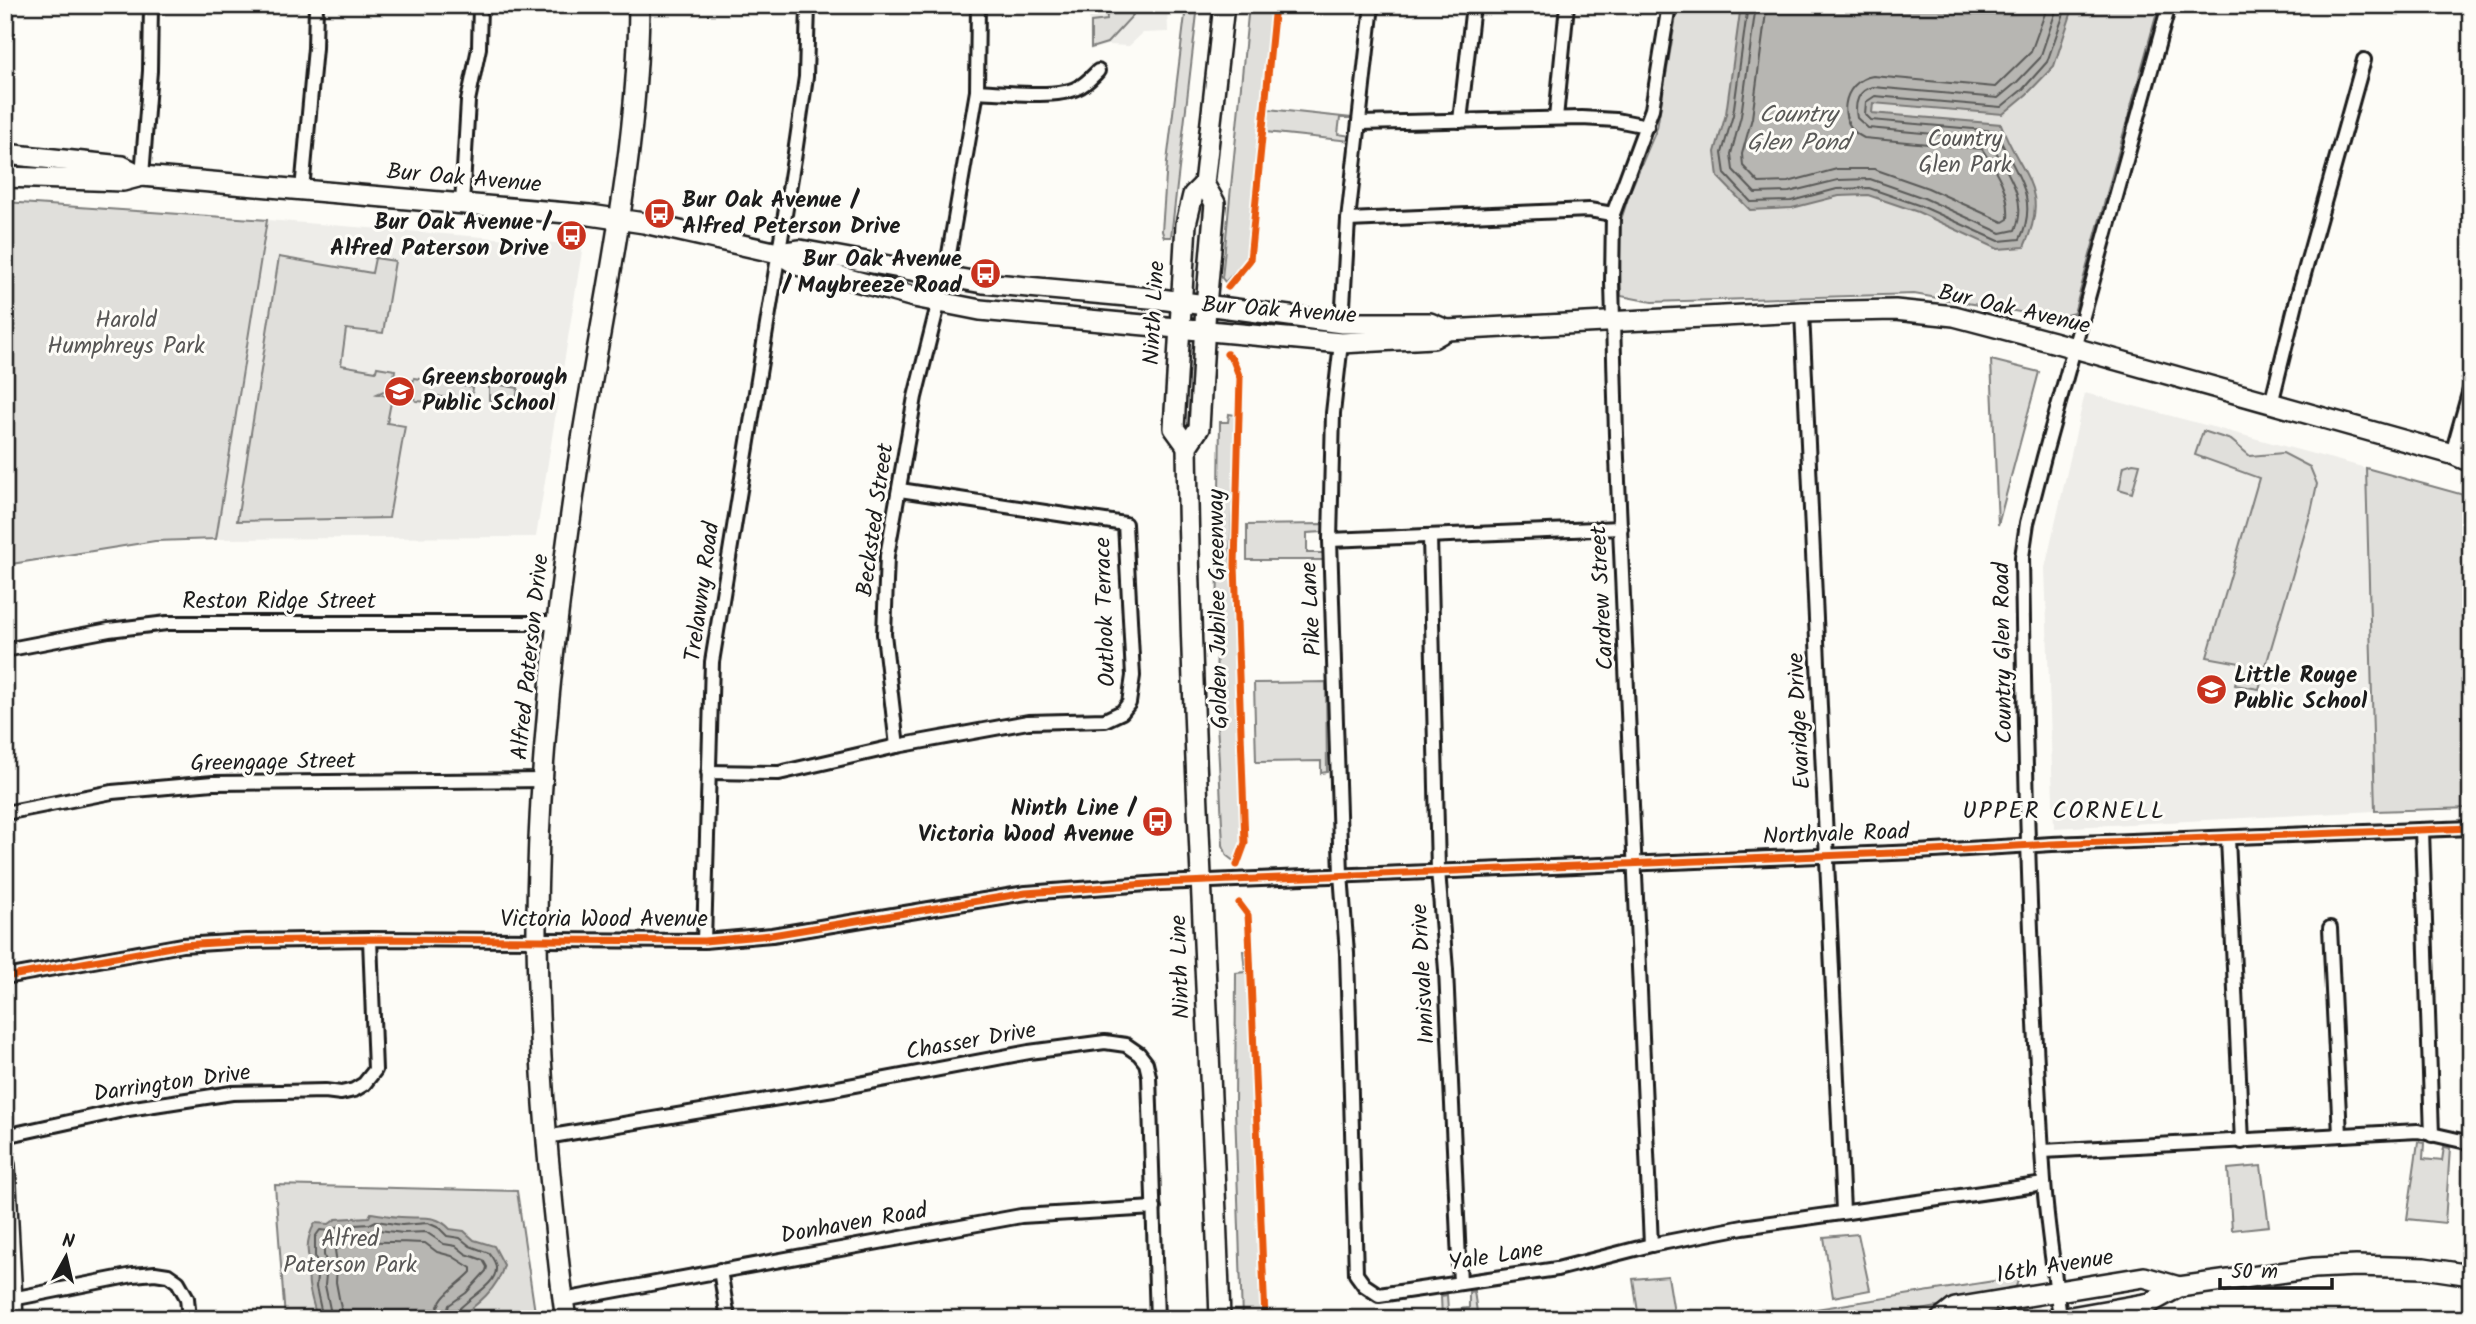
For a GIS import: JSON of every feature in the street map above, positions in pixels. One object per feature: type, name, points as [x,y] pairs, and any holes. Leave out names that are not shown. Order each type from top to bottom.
[{"type":"street","points":[[142,176],[150,71],[151,5]]},
{"type":"street","points":[[302,190],[315,48],[316,5]]},
{"type":"street","points":[[462,204],[468,101],[479,48],[480,5]]},
{"type":"street","name":"Alfred Paterson Drive","points":[[564,1310],[546,1137],[537,940],[543,779],[556,623],[579,463],[621,220],[639,61],[639,5]]},
{"type":"street","name":"Trelawny Road","points":[[704,940],[712,662],[806,77],[808,5]]},
{"type":"street","points":[[939,303],[976,91],[978,5]]},
{"type":"street","name":"Ninth Line","points":[[1220,1319],[1189,591],[1188,446],[1199,428],[1215,203],[1204,184],[1224,5]]},
{"type":"street","points":[[1342,323],[1348,220],[1372,5]]},
{"type":"street","points":[[1460,121],[1473,5]]},
{"type":"street","points":[[1556,118],[1567,5]]},
{"type":"street","points":[[1348,220],[1589,209],[1614,214],[1655,97],[1669,5]]},
{"type":"street","name":"Country Glen Road","points":[[2060,1319],[2044,1184],[2029,845],[2022,557],[2032,501],[2169,5]]},
{"type":"street","points":[[2271,404],[2297,299],[2364,60]]},
{"type":"street","points":[[976,91],[1034,94],[1070,91],[1080,87],[1098,71]]},
{"type":"street","points":[[1359,123],[1556,118],[1606,119],[1647,126]]},
{"type":"street","name":"Bur Oak Avenue","points":[[5,154],[122,166],[142,176]]},
{"type":"street","name":"Bur Oak Avenue","points":[[5,177],[123,181],[142,176],[621,220],[778,253],[800,250],[945,277],[1342,323],[1430,323],[1447,330],[1802,312],[1895,310],[1954,316],[2452,454],[2471,462]]},
{"type":"street","name":"Ninth Line","points":[[1188,446],[1174,428],[1178,328],[1186,224],[1193,195],[1204,184]]},
{"type":"street","name":"Cardrew Street","points":[[1614,214],[1614,321],[1621,528],[1651,1245]]},
{"type":"street","name":"Bur Oak Avenue","points":[[778,253],[797,265],[939,303],[980,310],[1341,343],[1433,338],[1447,330]]},
{"type":"street","name":"Becksted Street","points":[[897,746],[884,634],[887,556],[915,397],[939,303]]},
{"type":"street","name":"Evaridge Drive","points":[[1802,312],[1843,1211]]},
{"type":"street","name":"Pike Lane","points":[[1341,343],[1333,412],[1330,540],[1341,874]]},
{"type":"street","points":[[2452,454],[2471,386]]},
{"type":"street","name":"Outlook Terrace","points":[[708,772],[779,773],[897,746],[1028,722],[1105,720],[1122,712],[1129,703],[1133,676],[1125,524],[900,490]]},
{"type":"street","points":[[1330,540],[1621,528]]},
{"type":"street","name":"Innisvale Drive","points":[[1430,537],[1438,870],[1446,970],[1460,1283]]},
{"type":"street","name":"Reston Ridge Street","points":[[5,650],[109,631],[167,624],[556,623]]},
{"type":"street","name":"Greengage Street","points":[[5,813],[112,792],[214,783],[543,779]]},
{"type":"street","name":"Northvale Road","points":[[1202,883],[1341,874],[2471,828]]},
{"type":"street","points":[[2423,830],[2432,1135]]},
{"type":"street","points":[[2228,838],[2242,1142]]},
{"type":"street","name":"Yale Lane","points":[[1341,874],[1347,966],[1356,1274],[1364,1285],[1379,1295],[1557,1269],[1651,1245],[1843,1211],[2044,1184]]},
{"type":"street","name":"Victoria Wood Avenue","points":[[5,977],[182,945],[370,939],[704,940],[772,935],[1026,893],[1161,883],[1202,883]]},
{"type":"street","points":[[2330,928],[2340,1135]]},
{"type":"street","name":"Darrington Drive","points":[[5,1136],[128,1108],[232,1093],[341,1093],[354,1090],[364,1084],[375,1070],[370,939]]},
{"type":"street","name":"Chasser Drive","points":[[546,1137],[833,1089],[1029,1052],[1105,1042],[1126,1045],[1146,1063],[1149,1076],[1157,1319]]},
{"type":"street","points":[[2043,1151],[2418,1131],[2471,1143]]},
{"type":"street","points":[[5,1166],[13,1319]]},
{"type":"street","name":"Donhaven Road","points":[[564,1310],[720,1270],[1021,1216],[1154,1208]]},
{"type":"street","name":"16th Avenue","points":[[2060,1319],[2150,1303],[2179,1287],[2314,1268],[2424,1268],[2471,1275]]},
{"type":"street","points":[[720,1270],[728,1319]]},
{"type":"street","points":[[12,1298],[156,1273],[168,1275],[178,1282],[187,1298],[189,1319]]},
{"type":"street","name":"16th Avenue","points":[[1941,1319],[1955,1308],[2144,1277],[2179,1287]]},
{"type":"shaded area","points":[[1089,5],[1167,5],[1168,32],[1143,33],[1129,46],[1107,45],[1090,50]]},
{"type":"shaded area","name":"Greensborough Public School","points":[[267,220],[583,245],[536,537],[216,539]]},
{"type":"shaded area","name":"Little Rouge Public School","points":[[2085,393],[2366,468],[2375,811],[2054,828],[2045,568]]},
{"type":"green space","points":[[1106,5],[1132,5],[1133,15],[1107,43],[1091,48],[1091,22],[1107,20]]},
{"type":"green space","points":[[1193,5],[1198,5],[1171,237],[1164,237],[1162,231],[1167,162],[1185,15]]},
{"type":"green space","points":[[1249,5],[1272,5],[1246,260],[1225,282],[1222,278]]},
{"type":"green space","name":"Country Glen Park","points":[[1678,5],[2159,5],[2074,313],[2055,318],[1914,294],[1652,302],[1621,296],[1619,226],[1631,189],[1657,128]]},
{"type":"green space","points":[[1268,109],[1352,118],[1340,118],[1338,134],[1351,136],[1350,141],[1266,132]]},
{"type":"green space","name":"Harold Humphreys Park","points":[[5,202],[267,220],[216,539],[155,541],[5,565]]},
{"type":"green space","points":[[279,257],[372,273],[375,258],[395,261],[383,333],[346,329],[341,365],[376,371],[377,367],[395,370],[392,390],[377,394],[392,397],[387,423],[405,426],[389,518],[237,521]]},
{"type":"green space","points":[[1991,360],[2039,372],[1998,525]]},
{"type":"green space","points":[[414,378],[473,387],[471,403],[463,408],[451,406],[446,398],[438,396],[430,402],[416,401],[411,394]]},
{"type":"green space","points":[[489,383],[518,388],[516,401],[505,403],[489,400]]},
{"type":"green space","points":[[1229,414],[1236,415],[1230,556],[1243,845],[1235,862],[1227,856],[1223,845],[1216,701],[1220,422],[1228,422]]},
{"type":"green space","points":[[2203,431],[2231,440],[2250,456],[2283,453],[2310,467],[2317,484],[2259,689],[2235,685],[2240,663],[2207,657],[2259,478],[2195,455]]},
{"type":"green space","points":[[2140,464],[2132,493],[2119,489],[2124,466]]},
{"type":"green space","points":[[2366,468],[2471,497],[2471,808],[2375,811]]},
{"type":"green space","points":[[1323,524],[1323,532],[1307,533],[1307,553],[1323,553],[1323,560],[1247,560],[1247,525]]},
{"type":"green space","points":[[1326,682],[1327,772],[1321,773],[1321,761],[1256,762],[1254,683]]},
{"type":"green space","points":[[1243,951],[1247,951],[1262,1319],[1242,1319],[1235,1108],[1236,973],[1245,972]]},
{"type":"green space","points":[[2418,1142],[2424,1143],[2423,1159],[2442,1161],[2444,1147],[2450,1148],[2445,1223],[2407,1219]]},
{"type":"green space","points":[[2261,1166],[2269,1226],[2232,1230],[2228,1169]]},
{"type":"green space","name":"Alfred Paterson Park","points":[[275,1185],[517,1191],[536,1319],[285,1319]]},
{"type":"green space","points":[[1858,1234],[1870,1290],[1833,1297],[1824,1237]]},
{"type":"green space","points":[[1668,1276],[1675,1319],[1639,1319],[1633,1279]]},
{"type":"green space","points":[[2019,1277],[2014,1293],[1872,1319],[1752,1319]]},
{"type":"green space","points":[[1474,1291],[1478,1319],[1442,1319],[1441,1296],[1447,1295],[1448,1310],[1469,1308],[1469,1292]]},
{"type":"water","name":"Country Glen Pond","points":[[1741,5],[2074,5],[2054,66],[2003,114],[1873,103],[1872,113],[2001,124],[2034,195],[2032,227],[2024,247],[1998,249],[1918,212],[1868,195],[1839,196],[1792,208],[1750,210],[1718,177],[1715,152],[1726,114]]},
{"type":"water","points":[[371,1213],[433,1219],[450,1229],[464,1231],[474,1240],[494,1246],[504,1265],[497,1282],[486,1296],[457,1319],[317,1319],[309,1278],[311,1266],[308,1244],[312,1228],[315,1223],[329,1224],[336,1219],[369,1217]]},
{"type":"cycle path","points":[[1228,287],[1250,260],[1275,5]]},
{"type":"cycle path","name":"Golden Jubilee Greenway","points":[[1227,354],[1233,360],[1240,378],[1235,565],[1245,843],[1237,865]]},
{"type":"cycle path","points":[[5,977],[182,945],[246,941],[704,941],[772,935],[1026,893],[1161,883],[2471,828]]},
{"type":"cycle path","points":[[1239,903],[1248,915],[1265,1319]]},
{"type":"place","name":"Bur Oak Avenue / Alfred Peterson Drive","points":[[659,214]]},
{"type":"place","name":"Bur Oak Avenue / Alfred Paterson Drive","points":[[572,236]]},
{"type":"place","name":"Bur Oak Avenue / Maybreeze Road","points":[[985,273]]},
{"type":"place","name":"Greensborough Public School","points":[[399,391]]},
{"type":"place","name":"Little Rouge Public School","points":[[2211,689]]},
{"type":"place","name":"Ninth Line / Victoria Wood Avenue","points":[[1157,822]]},
{"type":"district","name":"UPPER CORNELL","points":[[2064,811]]}]
